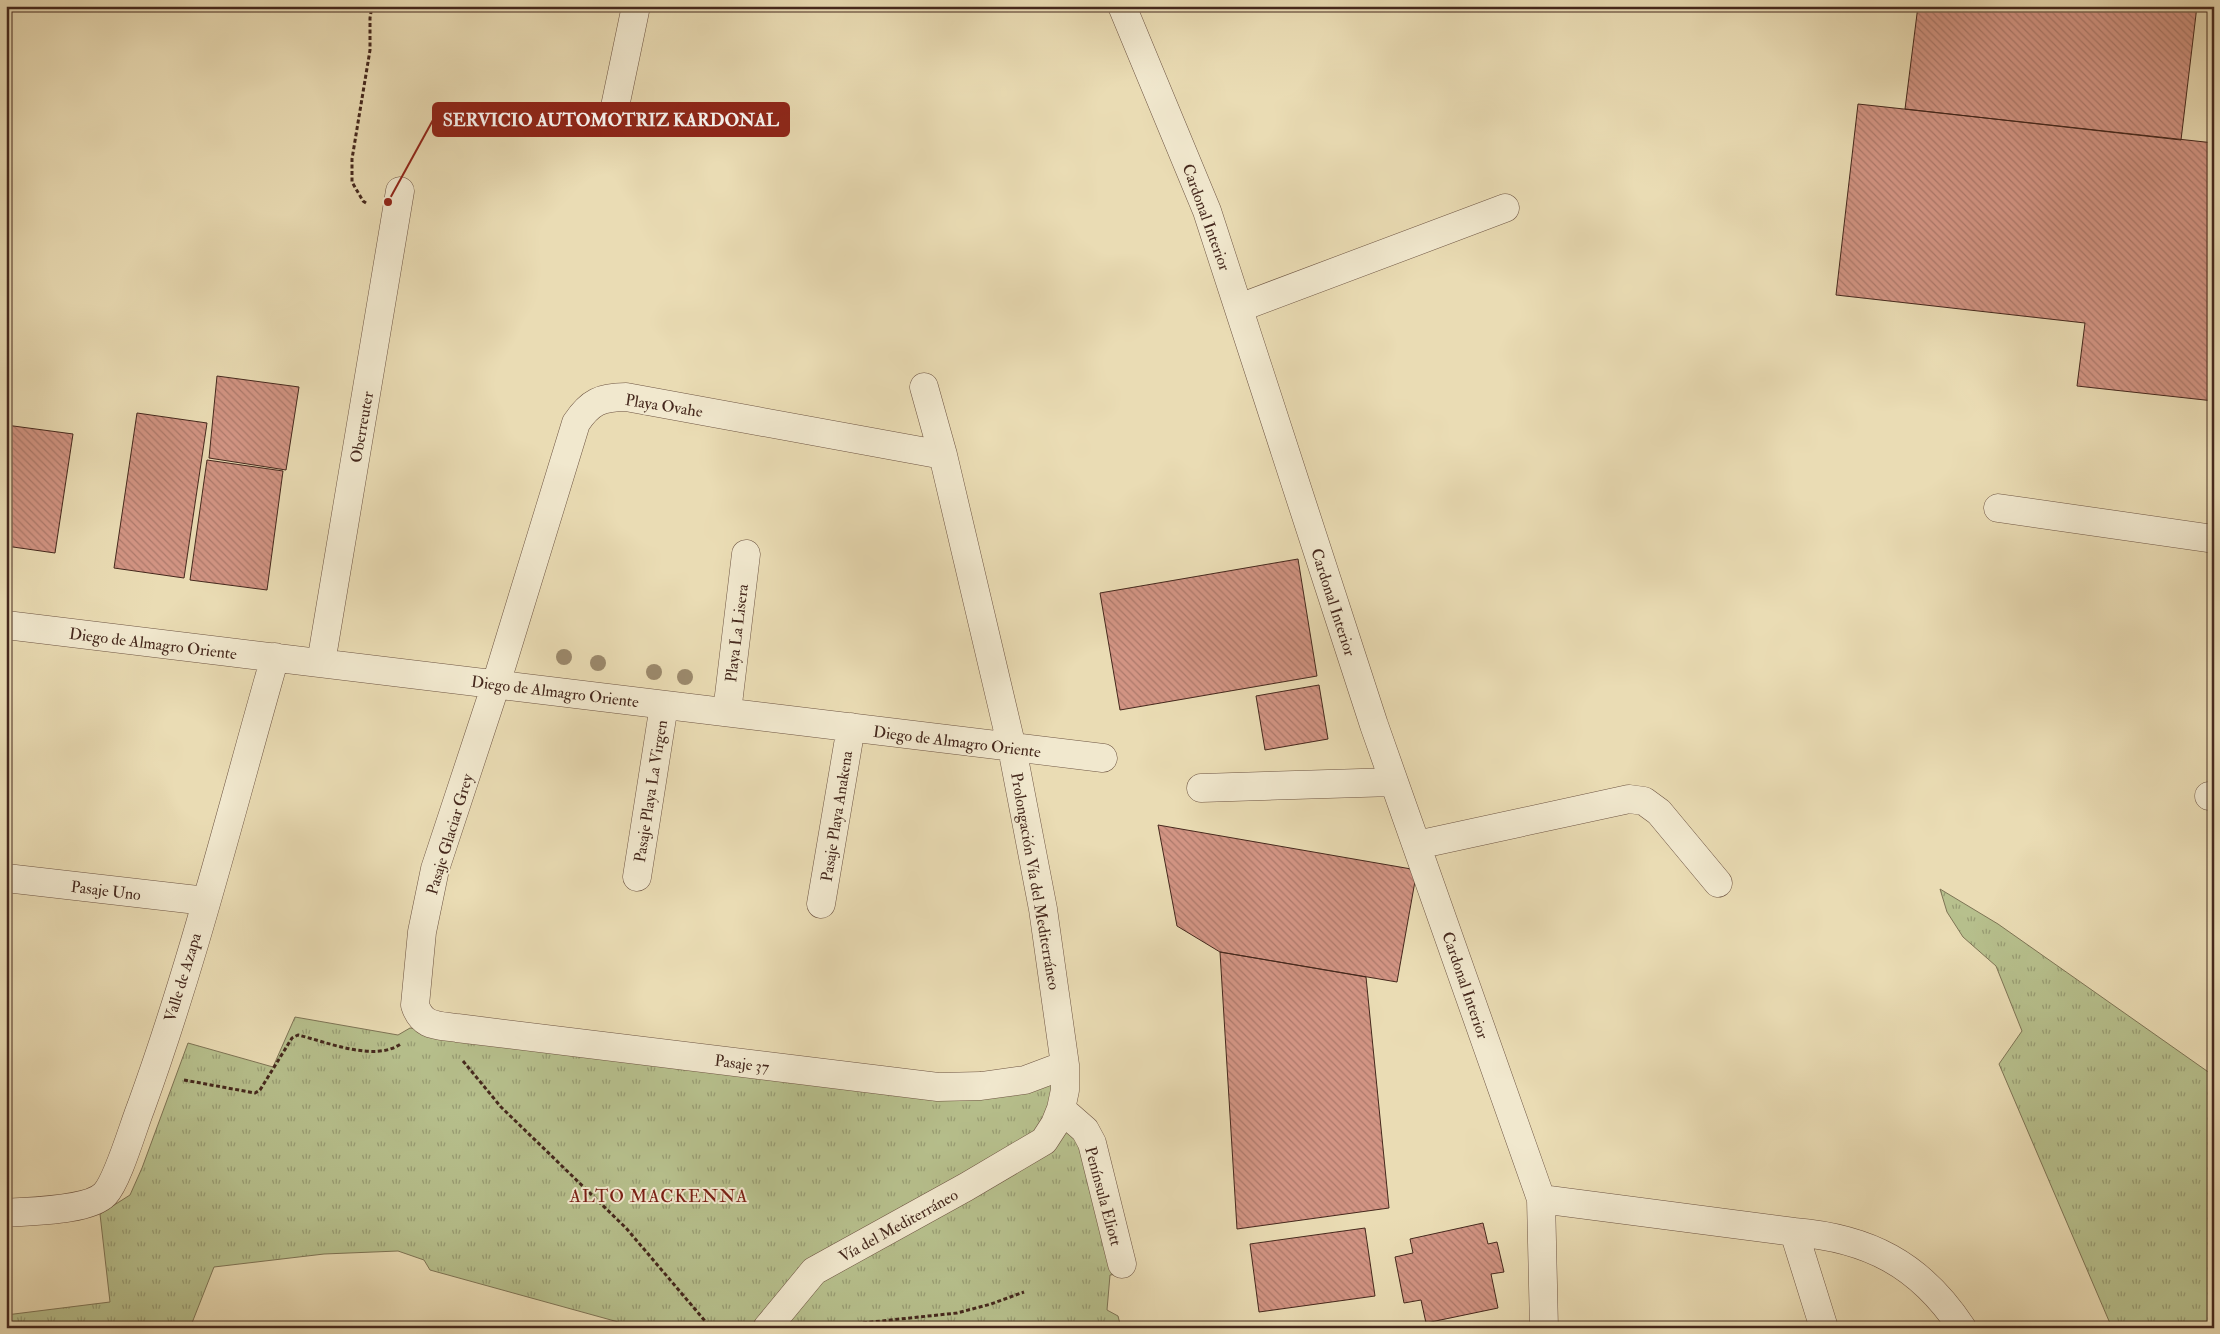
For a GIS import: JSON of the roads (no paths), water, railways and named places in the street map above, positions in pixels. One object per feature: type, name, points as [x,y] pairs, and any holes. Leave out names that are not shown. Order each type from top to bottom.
[{"type":"street","points":[[612,121],[636,6]]},
{"type":"street","name":"Cardonal Interior","points":[[1122,6],[1207,211],[1394,782],[1541,1199],[1544,1328]]},
{"type":"street","name":"Oberreuter","points":[[321,663],[398,204]]},
{"type":"street","points":[[1238,308],[1505,208]]},
{"type":"street","name":"Prolongación Vía del Mediterráneo","points":[[924,387],[943,455],[1012,748],[1043,909],[1065,1065],[1065,1090],[1061,1109],[1055,1124],[1044,1141]]},
{"type":"street","name":"Playa Ovahe","points":[[496,684],[576,423],[584,411],[595,403],[609,397],[626,397],[943,455]]},
{"type":"street","points":[[1998,508],[2214,539]]},
{"type":"street","name":"Playa La Lisera","points":[[727,712],[746,554]]},
{"type":"street","name":"Diego de Almagro Oriente","points":[[6,625],[1103,758]]},
{"type":"street","name":"Valle de Azapa","points":[[6,1213],[80,1207],[105,1195],[118,1170],[152,1074],[206,901],[275,658]]},
{"type":"street","name":"Pasaje Glaciar Grey","points":[[419,1016],[415,1005],[422,932],[435,869],[496,684]]},
{"type":"street","name":"Pasaje Playa La Virgen","points":[[637,877],[664,705]]},
{"type":"street","name":"Pasaje Playa Anakena","points":[[821,904],[851,727]]},
{"type":"street","points":[[1201,788],[1394,782]]},
{"type":"street","points":[[1417,845],[1629,799],[1644,801],[1659,812],[1718,883]]},
{"type":"street","name":"Pasaje Uno","points":[[6,878],[206,901]]},
{"type":"street","name":"Pasaje 37","points":[[419,1016],[425,1021],[457,1028],[938,1087],[981,1086],[1025,1080],[1065,1065]]},
{"type":"street","name":"Península Eliott","points":[[1061,1109],[1085,1130],[1092,1143],[1122,1264]]},
{"type":"street","name":"Vía del Mediterráneo","points":[[770,1324],[814,1271],[966,1187],[1044,1141]]},
{"type":"street","points":[[1541,1199],[1824,1235],[1854,1242],[1883,1254],[1909,1270],[1931,1288],[1950,1310],[1962,1328]]},
{"type":"street","points":[[1794,1232],[1824,1328]]},
{"type":"place","name":"SERVICIO AUTOMOTRIZ KARDONAL","points":[[388,202]]},
{"type":"district","name":"ALTO MACKENNA","points":[[659,1196]]}]
